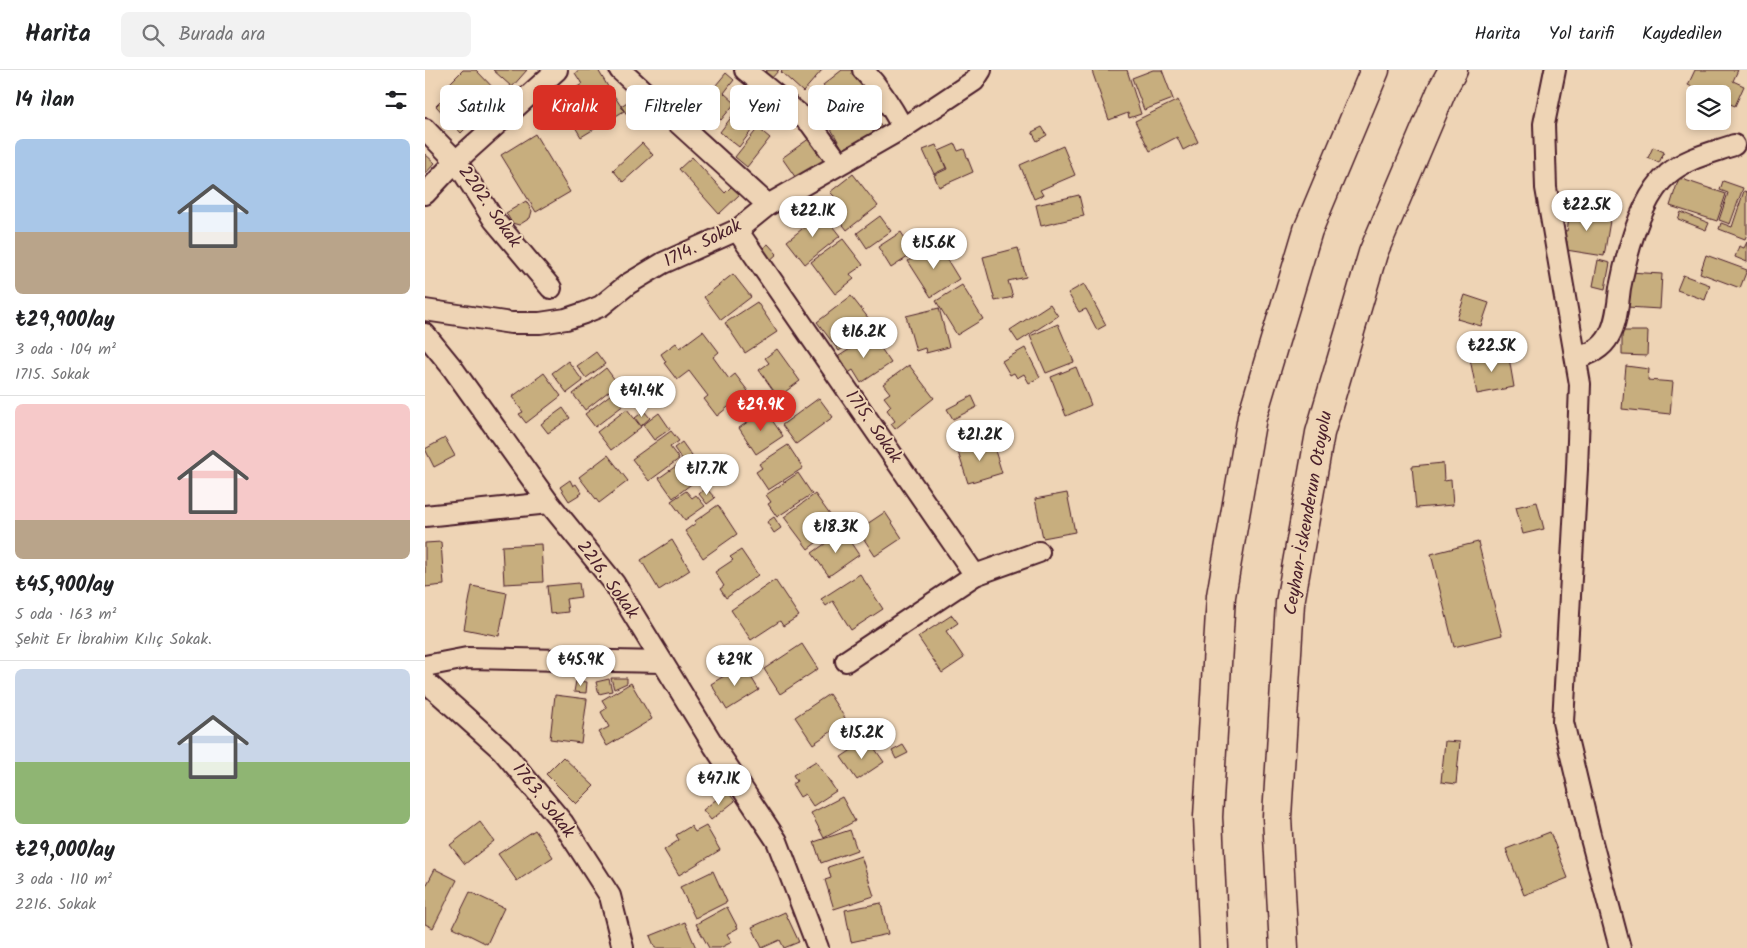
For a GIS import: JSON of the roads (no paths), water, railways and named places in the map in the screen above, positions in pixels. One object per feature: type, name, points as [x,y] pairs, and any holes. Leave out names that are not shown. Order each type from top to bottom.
[{"type":"highway","points":[[1214,948],[1208,817],[1221,596],[1251,427],[1308,230],[1375,70]]},
{"type":"highway","name":"Ceyhan-İskenderun Otoyolu","points":[[1284,948],[1277,817],[1289,603],[1320,433],[1373,254],[1443,88],[1453,70]]},
{"type":"highway","points":[[1277,817],[1295,948]]},
{"type":"street","points":[[425,194],[457,161],[557,70]]},
{"type":"street","points":[[620,70],[768,204]]},
{"type":"street","points":[[745,70],[811,123],[839,163]]},
{"type":"street","points":[[863,70],[886,97],[903,128]]},
{"type":"street","name":"1714. Sokak","points":[[425,310],[511,323],[540,324],[566,319],[601,306],[628,284],[663,263],[737,230],[768,204],[903,128],[974,81],[981,70]]},
{"type":"street","points":[[1555,70],[1544,124],[1546,188],[1580,384],[1563,722],[1590,835],[1621,948]]},
{"type":"street","name":"2202. Sokak","points":[[425,129],[457,161],[494,220],[551,288]]},
{"type":"street","points":[[1576,358],[1588,355],[1596,350],[1604,344],[1610,335],[1614,325],[1622,276],[1631,243],[1652,193],[1677,166],[1734,145]]},
{"type":"street","name":"1715. Sokak","points":[[737,230],[975,575]]},
{"type":"street","name":"2216. Sokak","points":[[425,334],[451,366],[549,503],[614,583],[715,746],[777,841],[818,948]]},
{"type":"street","points":[[425,516],[549,503]]},
{"type":"street","points":[[846,661],[975,575],[1039,552]]},
{"type":"street","points":[[425,666],[467,658],[662,662]]},
{"type":"street","name":"1763. Sokak","points":[[425,681],[502,750],[563,823],[609,896],[623,948]]}]
